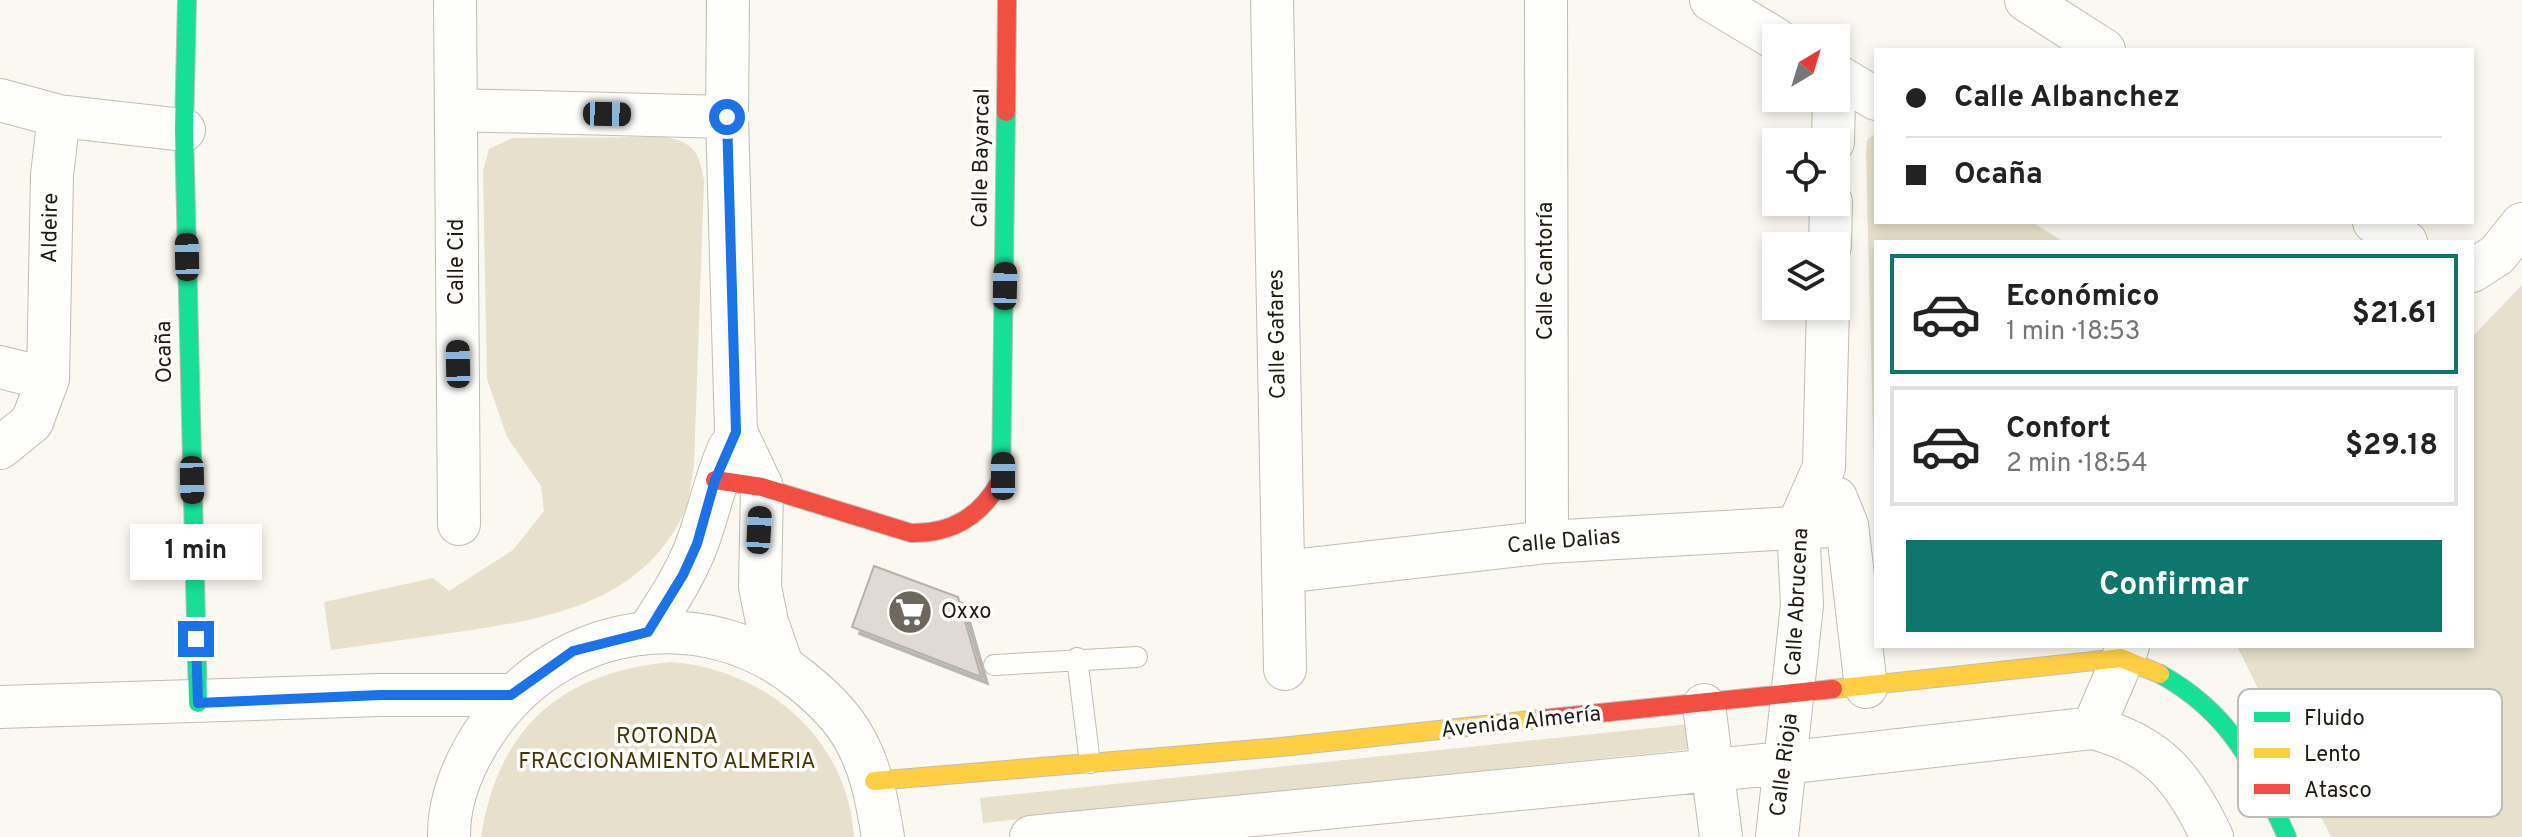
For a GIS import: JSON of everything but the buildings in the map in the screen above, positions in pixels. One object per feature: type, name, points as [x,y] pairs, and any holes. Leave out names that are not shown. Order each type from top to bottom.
[{"type":"street","name":"Ocaña","points":[[187,0],[184,130],[198,703]]},
{"type":"street","name":"Calle Cid","points":[[455,0],[459,524]]},
{"type":"street","points":[[728,0],[727,117],[736,432],[762,487],[760,587],[767,622],[782,665]]},
{"type":"street","name":"Calle Bayarcal","points":[[715,480],[762,487],[883,525],[935,535],[957,527],[994,494],[1003,476],[1007,0]]},
{"type":"street","name":"Calle Gafares","points":[[1272,0],[1285,669]]},
{"type":"street","name":"Calle Cantoría","points":[[1546,0],[1547,542]]},
{"type":"street","points":[[1711,0],[1762,31]]},
{"type":"street","points":[[2026,0],[2101,48]]},
{"type":"street","points":[[1850,83],[1874,98]]},
{"type":"street","points":[[0,100],[59,116],[184,130]]},
{"type":"street","points":[[456,110],[727,117]]},
{"type":"street","name":"Aldeire","points":[[0,448],[32,422],[48,379],[52,175],[59,116]]},
{"type":"street","points":[[2377,224],[2403,240]]},
{"type":"street","points":[[2474,270],[2497,255],[2522,224]]},
{"type":"street","name":"Calle Abrucena","points":[[1793,694],[1802,605],[1798,526],[1824,467],[1828,320]]},
{"type":"street","points":[[0,367],[48,379]]},
{"type":"street","points":[[648,632],[678,584],[697,544],[715,480],[736,432]]},
{"type":"street","name":"Calle Abrucena","points":[[1824,467],[1847,525],[1866,687]]},
{"type":"street","name":"Calle Dalias","points":[[1283,572],[1547,542],[1847,525]]},
{"type":"street","points":[[449,837],[449,821],[469,753],[511,695],[573,651],[648,632],[695,633],[740,645],[782,665],[822,697],[853,736],[874,781],[883,837]]},
{"type":"street","points":[[2093,728],[2124,652]]},
{"type":"street","name":"Avenida Almería","points":[[874,781],[1704,705],[1866,687],[2124,652],[2165,673],[2197,695],[2238,740]]},
{"type":"street","name":"Calle Rioja","points":[[1777,837],[1793,694]]},
{"type":"street","points":[[0,707],[380,695],[511,695]]},
{"type":"street","points":[[1704,705],[1721,837]]},
{"type":"street","points":[[1031,837],[1784,763],[2093,728],[2128,737],[2158,757],[2181,780],[2212,837]]},
{"type":"street","name":"Avenida Almería","points":[[2278,817],[2287,837]]},
{"type":"lane","points":[[994,665],[1137,657]]},
{"type":"lane","points":[[1077,658],[1090,763]]},
{"type":"green space","points":[[1874,135],[1874,224],[2035,224],[2061,240],[1874,240],[1874,473],[1866,152],[1867,140]]},
{"type":"green space","points":[[666,137],[683,142],[694,150],[704,180],[694,466],[686,508],[666,544],[643,568],[617,587],[557,613],[491,627],[331,650],[324,602],[433,578],[449,591],[513,550],[544,511],[541,486],[507,437],[487,379],[483,171],[489,149],[512,138]]},
{"type":"green space","points":[[2522,285],[2522,837],[2331,837],[2321,817],[2502,817],[2502,689],[2258,689],[2238,648],[2474,648],[2474,335]]},
{"type":"green space","name":"ROTONDA FRACCIONAMIENTO ALMERIA","points":[[671,662],[706,667],[738,678],[769,694],[796,715],[818,740],[836,769],[848,801],[854,837],[481,837],[502,765],[520,736],[541,712],[567,693],[597,678]]},
{"type":"green space","points":[[1690,724],[1692,749],[983,823],[980,798]]},
{"type":"traffic: fast","points":[[187,0],[184,130],[198,703]]},
{"type":"traffic: fast","points":[[1001,480],[1006,112]]},
{"type":"traffic: fast","points":[[2160,674],[2205,706],[2238,744]]},
{"type":"traffic: fast","points":[[2278,817],[2287,837]]},
{"type":"traffic: slow","points":[[1833,689],[2121,658],[2160,674]]},
{"type":"traffic: slow","points":[[874,781],[1281,747],[1541,719]]},
{"type":"traffic: jam","points":[[1006,112],[1007,0]]},
{"type":"traffic: jam","points":[[715,480],[762,487],[911,533],[940,530],[964,520],[984,504],[1001,480]]},
{"type":"traffic: jam","points":[[1541,719],[1833,689]]},
{"type":"place","name":"Oxxo","points":[[910,612]]},
{"type":"route","points":[[196,639],[198,703],[380,695],[511,695],[573,651],[648,632],[667,604],[697,544],[715,480],[736,432],[727,117]]}]
